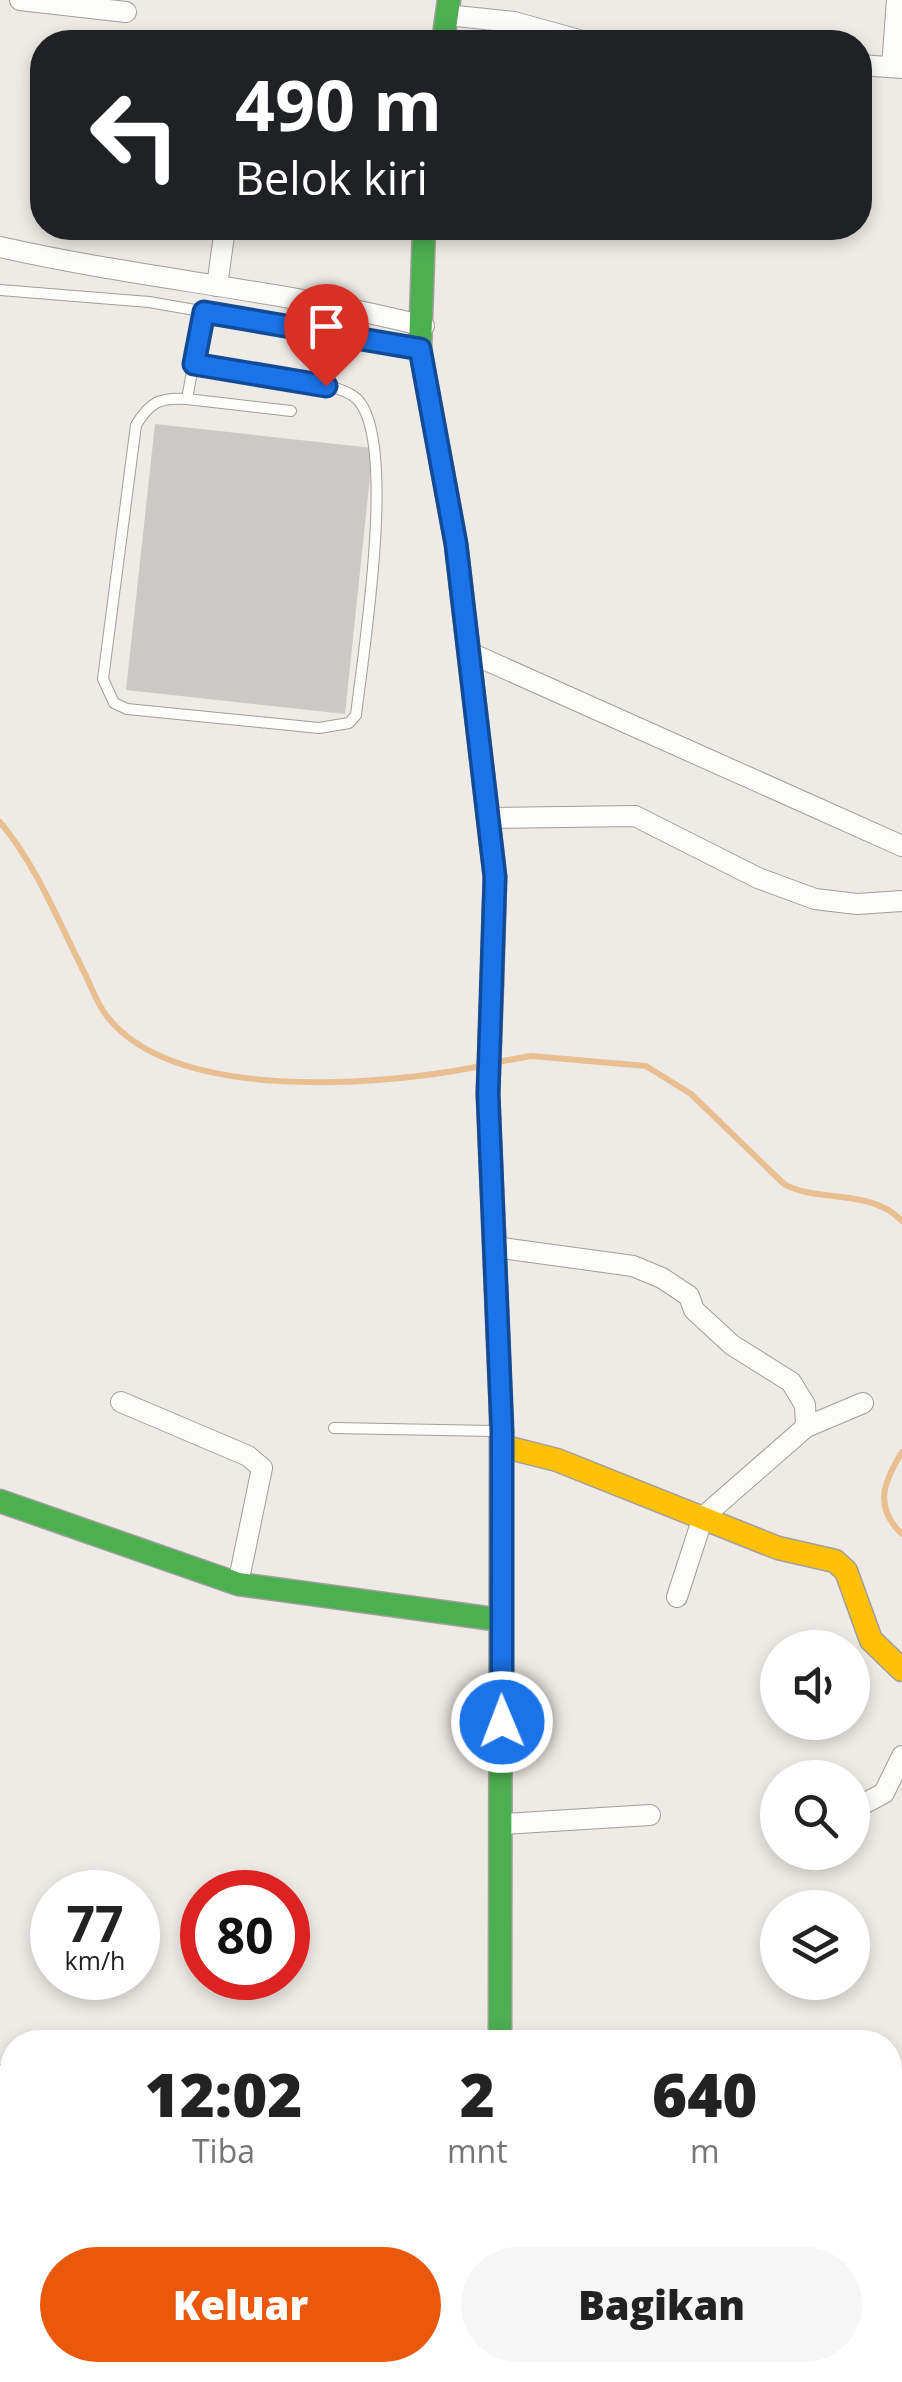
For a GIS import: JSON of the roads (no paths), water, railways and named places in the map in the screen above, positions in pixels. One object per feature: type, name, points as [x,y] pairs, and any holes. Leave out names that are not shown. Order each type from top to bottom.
[{"type":"main road","points":[[424,240],[422,338],[456,544],[495,877],[488,1094],[502,1439],[504,1824],[500,2030]]},
{"type":"main road","points":[[502,1439],[778,1548],[835,1561],[846,1571],[871,1640],[902,1670]]},
{"type":"main road","points":[[0,1501],[238,1584],[501,1620]]},
{"type":"street","points":[[20,0],[126,12]]},
{"type":"street","points":[[872,66],[897,68],[897,0]]},
{"type":"street","points":[[448,8],[543,30]]},
{"type":"street","points":[[217,286],[223,240]]},
{"type":"street","points":[[0,247],[323,301],[422,338]]},
{"type":"street","points":[[468,652],[902,846]]},
{"type":"street","points":[[491,818],[635,816],[758,878],[815,900],[858,904],[902,901]]},
{"type":"street","points":[[494,1247],[633,1266],[662,1278],[689,1296],[694,1310],[732,1344],[792,1382],[805,1405],[806,1427]]},
{"type":"street","points":[[121,1402],[248,1456],[262,1468],[238,1584]]},
{"type":"street","points":[[676,1596],[703,1517],[806,1427],[863,1403]]},
{"type":"street","points":[[870,1801],[884,1794],[902,1756]]},
{"type":"street","points":[[504,1824],[650,1815]]},
{"type":"lane","points":[[0,290],[149,302],[422,338]]},
{"type":"lane","points":[[186,400],[204,312]]},
{"type":"lane","points":[[194,364],[326,386],[356,398],[373,424],[377,463],[373,562],[356,715],[349,723],[319,728],[128,709],[107,693],[103,678],[136,425],[147,407],[163,397],[291,411]]},
{"type":"lane","points":[[334,1428],[502,1439]]},
{"type":"waterway","points":[[0,822],[35,874],[102,1010],[137,1043],[178,1063],[227,1075],[280,1081],[387,1079],[476,1067]]},
{"type":"waterway","points":[[503,1061],[531,1056],[646,1066],[691,1094],[784,1184],[797,1190],[875,1204],[902,1221]]},
{"type":"waterway","points":[[902,1452],[884,1494],[887,1514],[902,1534]]}]
